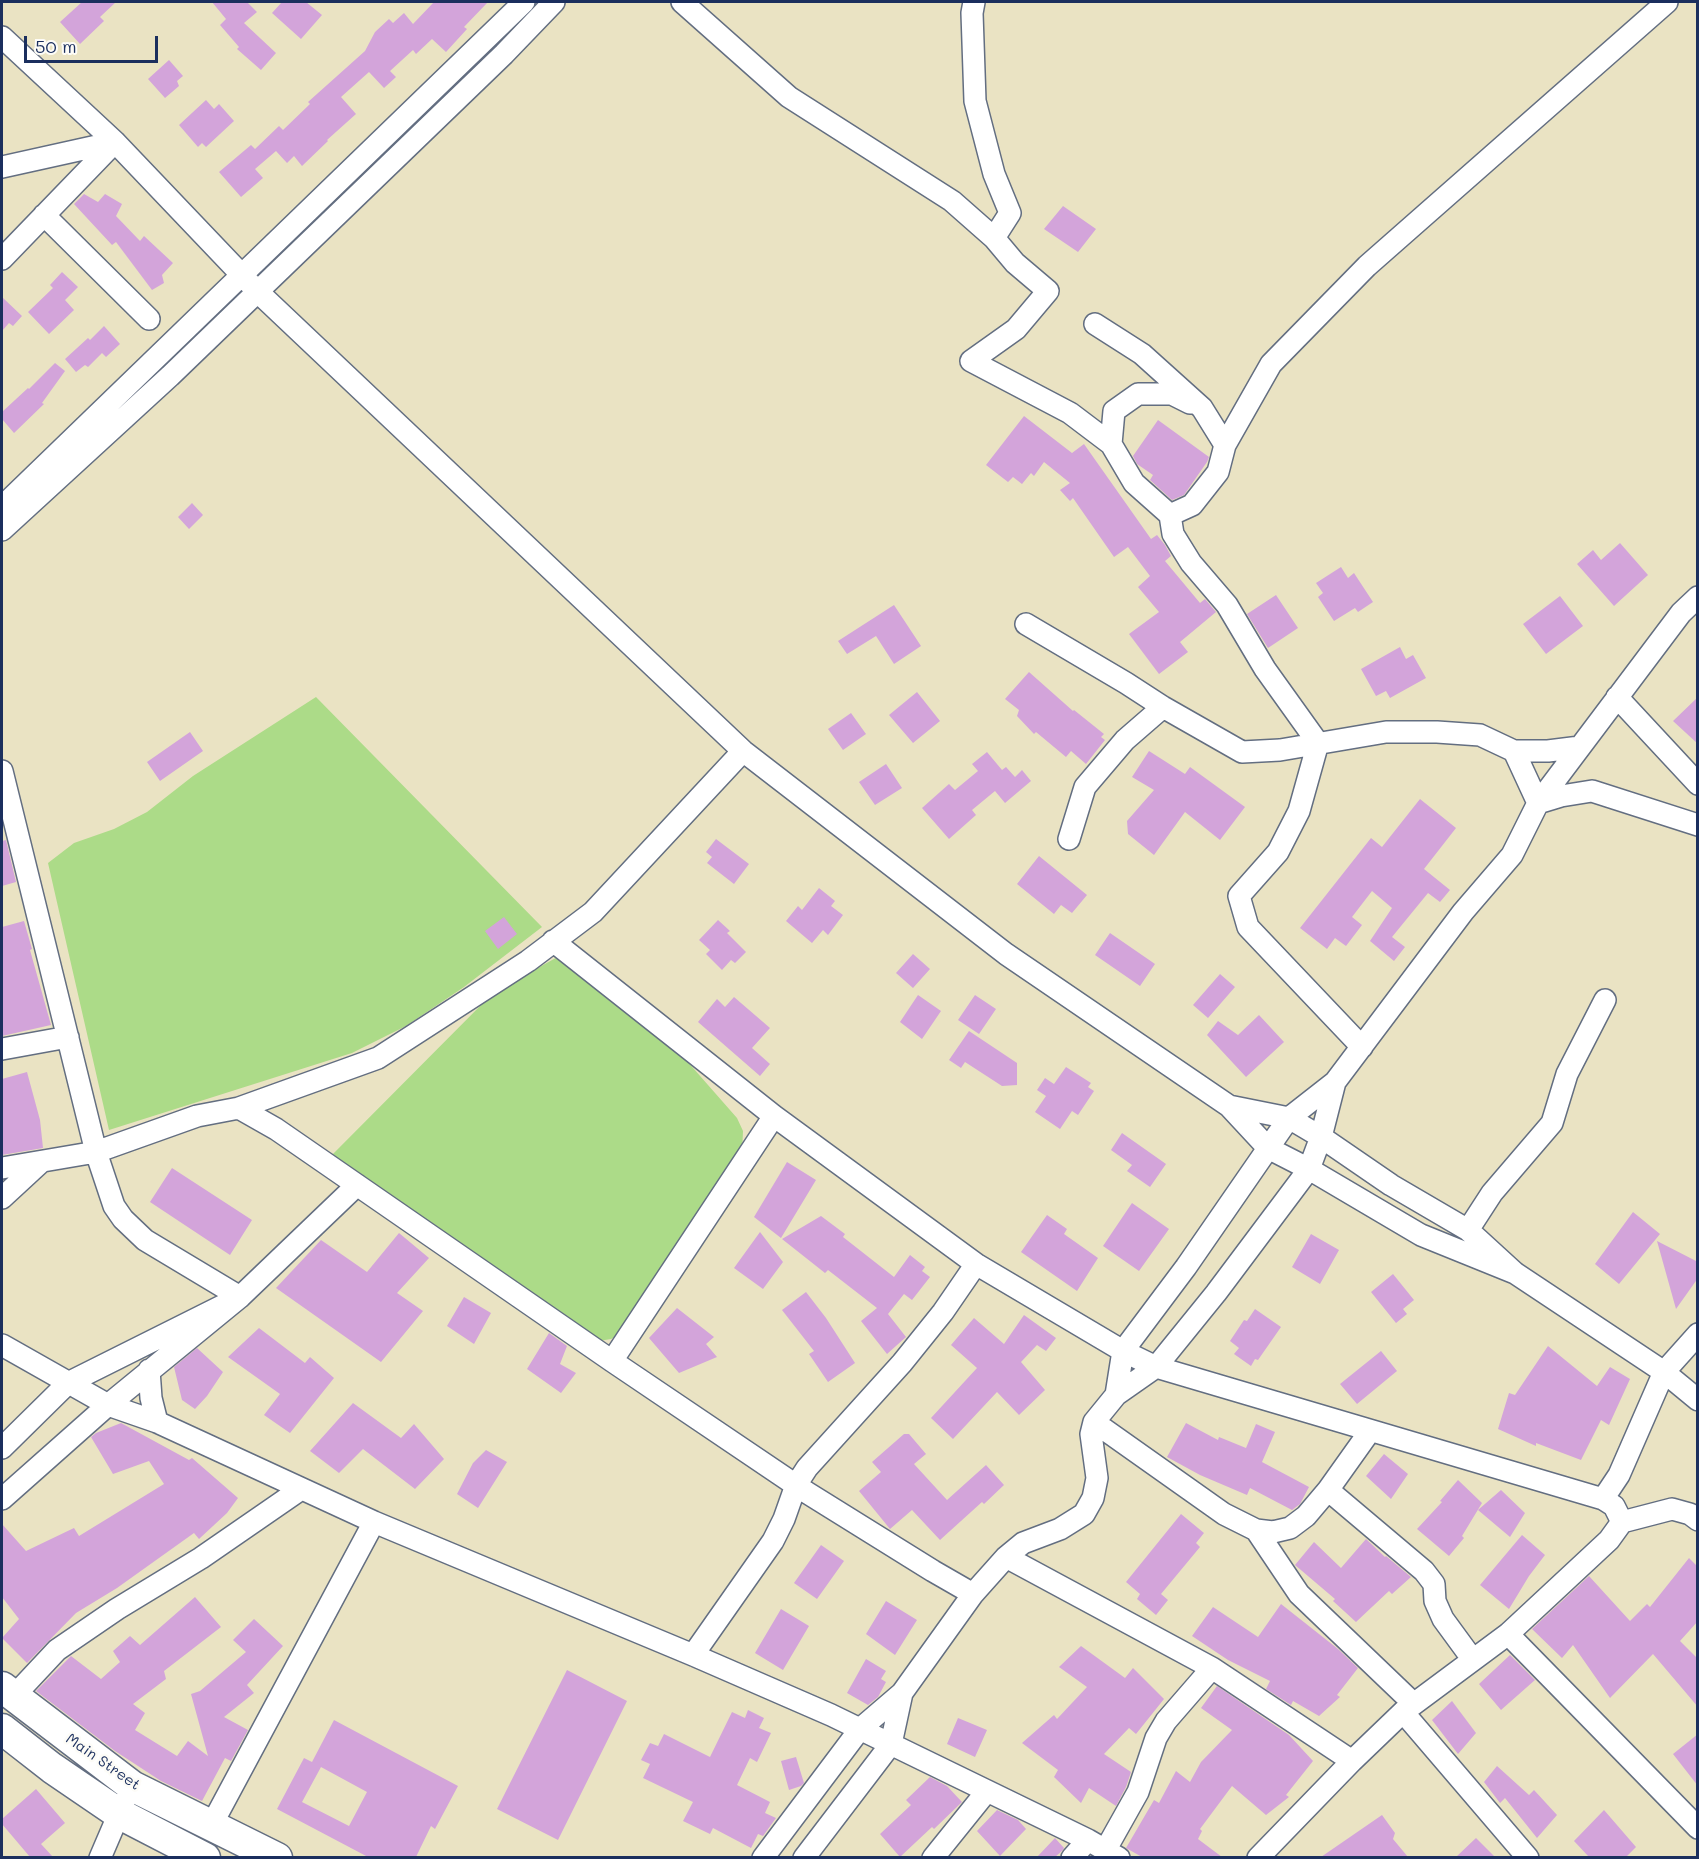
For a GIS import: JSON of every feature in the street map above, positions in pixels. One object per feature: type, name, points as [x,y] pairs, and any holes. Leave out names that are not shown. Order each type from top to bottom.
[{"type":"street","points":[[2,507],[524,2]]},
{"type":"street","points":[[2,530],[258,292],[504,54],[554,2]]},
{"type":"street","points":[[682,2],[789,97],[952,201],[994,238],[1015,263],[1048,291],[1016,329],[971,361],[1070,413],[1111,444],[1134,483],[1170,515],[1173,534],[1191,564],[1227,605],[1265,669],[1318,743]]},
{"type":"street","points":[[974,2],[972,13],[975,101],[994,174],[1010,213],[994,238]]},
{"type":"street","points":[[1170,515],[1192,506],[1218,472],[1225,445],[1271,364],[1367,266],[1667,2]]},
{"type":"street","points":[[2,37],[115,142],[258,292],[742,751],[1006,954],[1229,1106],[1268,1148],[1421,1235],[1515,1273]]},
{"type":"street","points":[[2,167],[115,142]]},
{"type":"street","points":[[2,259],[115,142]]},
{"type":"street","points":[[44,215],[149,319]]},
{"type":"street","points":[[1095,324],[1142,354],[1202,408],[1225,445]]},
{"type":"street","points":[[1111,444],[1114,411],[1138,394],[1172,394],[1202,408]]},
{"type":"street","points":[[1116,1395],[1123,1351],[1186,1267],[1289,1118],[1335,1082],[1463,912],[1512,855],[1538,803],[1681,613],[1698,597]]},
{"type":"street","points":[[1026,624],[1242,752],[1280,750],[1386,732],[1480,735],[1514,751],[1548,751],[1580,747]]},
{"type":"street","points":[[1617,696],[1698,784]]},
{"type":"street","points":[[1070,839],[1085,787],[1125,740],[1163,707]]},
{"type":"street","points":[[1318,743],[1299,810],[1278,852],[1239,896],[1248,927],[1362,1047]]},
{"type":"street","points":[[2,1168],[96,1152],[197,1116],[239,1108],[378,1058],[528,961],[593,912],[742,751]]},
{"type":"street","points":[[1514,751],[1538,803]]},
{"type":"street","points":[[2,771],[8,823],[68,1037],[96,1152],[114,1206],[134,1231],[240,1297]]},
{"type":"street","points":[[1538,803],[1592,791],[1698,825]]},
{"type":"street","points":[[553,941],[774,1116],[976,1264],[1123,1351],[1156,1367],[1603,1499],[1614,1506],[1622,1522]]},
{"type":"street","points":[[1468,1230],[1492,1193],[1552,1123],[1567,1074],[1605,1000]]},
{"type":"street","points":[[2,1049],[68,1037]]},
{"type":"street","points":[[764,1857],[860,1729],[902,1693],[973,1594],[1006,1557],[1023,1543],[1060,1529],[1084,1514],[1094,1498],[1096,1478],[1091,1434],[1094,1422],[1116,1395],[1156,1367],[1216,1293],[1308,1169],[1321,1137],[1335,1082]]},
{"type":"street","points":[[1229,1106],[1289,1118],[1321,1137],[1391,1185],[1468,1230],[1515,1273],[1664,1372],[1698,1400]]},
{"type":"street","points":[[239,1108],[276,1129],[796,1485],[973,1594]]},
{"type":"street","points":[[612,1361],[774,1116]]},
{"type":"street","points":[[2,1198],[40,1162]]},
{"type":"street","points":[[2,1499],[149,1370],[240,1297],[357,1185]]},
{"type":"street","points":[[693,1655],[772,1541],[784,1519],[796,1485],[807,1468],[909,1354],[943,1312],[976,1264]]},
{"type":"street","points":[[2,1448],[68,1383],[240,1297]]},
{"type":"street","points":[[1603,1499],[1619,1475],[1664,1372],[1698,1334]]},
{"type":"street","points":[[2,1345],[108,1405],[157,1422],[374,1522],[693,1655],[860,1729],[1104,1849]]},
{"type":"street","points":[[149,1370],[151,1398],[157,1422]]},
{"type":"street","points":[[1094,1422],[1224,1514],[1256,1530],[1273,1532],[1290,1528],[1306,1516],[1328,1490],[1370,1431]]},
{"type":"street","points":[[7,1692],[57,1650],[117,1609],[201,1558],[301,1489]]},
{"type":"street","points":[[1328,1490],[1424,1571],[1434,1584],[1435,1601],[1443,1618],[1473,1660]]},
{"type":"street","points":[[1258,1857],[1352,1761],[1408,1708],[1508,1634],[1609,1540],[1622,1522],[1672,1509],[1698,1520]]},
{"type":"street","points":[[212,1824],[374,1522]]},
{"type":"street","points":[[1256,1530],[1299,1594],[1408,1708],[1528,1857]]},
{"type":"street","points":[[1006,1557],[1212,1668],[1352,1761]]},
{"type":"street","points":[[1508,1634],[1698,1828]]},
{"type":"street","points":[[1072,1857],[1104,1849],[1138,1792],[1156,1738],[1166,1721],[1212,1668]]},
{"type":"street","name":"Main Street","points":[[7,1692],[132,1786],[277,1857]]},
{"type":"street","points":[[804,1857],[891,1744],[902,1693]]},
{"type":"street","points":[[2,1729],[52,1768],[118,1813],[205,1857]]},
{"type":"street","points":[[100,1857],[132,1786]]},
{"type":"street","points":[[933,1857],[987,1791]]},
{"type":"green space","points":[[316,697],[542,927],[464,987],[406,1026],[352,1053],[109,1130],[48,863],[74,843],[114,829],[147,812],[193,776]]},
{"type":"green space","points":[[561,955],[679,1052],[737,1118],[743,1131],[742,1153],[624,1332],[611,1339],[599,1341],[330,1157],[493,993]]},
{"type":"building","points":[[82,2],[116,2],[100,17],[104,21],[80,44],[60,22]]},
{"type":"building","points":[[212,2],[247,2],[257,12],[244,23],[276,53],[261,70],[237,49],[239,47],[220,25],[226,19]]},
{"type":"building","points":[[282,2],[306,2],[322,15],[301,39],[272,13]]},
{"type":"building","points":[[434,2],[488,2],[464,27],[467,29],[446,52],[432,39],[416,54],[413,50],[390,71],[396,77],[384,88],[369,72],[341,97],[356,114],[302,166],[294,156],[287,163],[276,151],[255,169],[263,178],[241,197],[219,172],[251,145],[255,149],[279,126],[283,130],[310,104],[308,102],[365,51],[375,32],[389,19],[393,23],[404,13],[413,24]]},
{"type":"building","points":[[169,60],[183,76],[177,81],[179,86],[165,98],[148,79]]},
{"type":"building","points":[[206,100],[214,109],[219,104],[234,121],[206,147],[202,143],[198,147],[179,125]]},
{"type":"building","points":[[84,194],[98,202],[105,194],[122,204],[116,216],[140,241],[144,236],[173,263],[162,275],[164,283],[152,290],[116,242],[112,245],[74,204]]},
{"type":"building","points":[[1063,206],[1096,229],[1078,252],[1044,229]]},
{"type":"building","points":[[62,272],[78,287],[65,300],[74,310],[49,334],[28,312],[53,288],[50,285]]},
{"type":"building","points":[[2,297],[22,316],[13,326],[9,323],[2,331]]},
{"type":"building","points":[[104,326],[120,344],[106,357],[102,353],[88,367],[85,365],[76,372],[65,359]]},
{"type":"building","points":[[55,363],[65,371],[42,403],[44,404],[14,433],[2,419],[2,412]]},
{"type":"building","points":[[1024,416],[1072,453],[1084,444],[1151,539],[1157,535],[1165,545],[1171,556],[1165,561],[1200,603],[1205,599],[1216,612],[1180,642],[1188,652],[1159,674],[1129,634],[1159,612],[1138,587],[1150,576],[1128,547],[1114,557],[1073,498],[1070,501],[1060,490],[1070,483],[1044,462],[1034,476],[1031,473],[1022,484],[1013,477],[1008,482],[986,465]]},
{"type":"building","points":[[1158,420],[1209,457],[1184,495],[1172,500],[1150,480],[1153,475],[1137,464],[1133,456]]},
{"type":"building","points":[[192,503],[203,515],[189,529],[178,517]]},
{"type":"building","points":[[1620,543],[1648,575],[1614,606],[1577,564],[1593,550],[1601,560]]},
{"type":"building","points":[[1341,567],[1348,578],[1354,573],[1373,602],[1358,612],[1355,608],[1334,621],[1318,597],[1323,593],[1316,583]]},
{"type":"building","points":[[1276,595],[1298,628],[1268,648],[1247,614]]},
{"type":"building","points":[[1560,596],[1583,626],[1546,654],[1523,624]]},
{"type":"building","points":[[894,605],[921,646],[894,664],[876,636],[847,654],[838,641]]},
{"type":"building","points":[[1400,647],[1406,659],[1413,655],[1426,678],[1390,698],[1386,691],[1376,696],[1361,669]]},
{"type":"building","points":[[1029,672],[1073,711],[1104,734],[1101,737],[1105,740],[1086,764],[1071,751],[1066,757],[1036,732],[1034,734],[1017,716],[1019,710],[1005,699]]},
{"type":"building","points":[[917,692],[940,721],[913,743],[889,715]]},
{"type":"building","points":[[1698,697],[1698,744],[1673,721]]},
{"type":"building","points":[[851,713],[866,734],[843,750],[828,729]]},
{"type":"building","points":[[190,732],[203,751],[160,781],[147,762]]},
{"type":"building","points":[[1149,751],[1185,774],[1190,767],[1245,807],[1220,840],[1185,812],[1154,855],[1128,834],[1127,821],[1154,790],[1132,777]]},
{"type":"building","points":[[987,752],[1002,770],[1006,767],[1015,777],[1022,770],[1031,781],[1005,803],[995,791],[972,810],[976,815],[949,839],[922,808],[949,784],[955,790],[978,771],[972,764]]},
{"type":"building","points":[[886,764],[902,788],[875,805],[859,782]]},
{"type":"building","points":[[1420,799],[1456,828],[1424,869],[1450,890],[1440,902],[1428,893],[1392,937],[1405,947],[1394,961],[1370,941],[1392,908],[1372,891],[1352,917],[1362,925],[1346,946],[1335,938],[1327,949],[1300,928],[1371,838],[1382,847]]},
{"type":"building","points":[[716,839],[749,864],[734,884],[707,863],[712,857],[706,852]]},
{"type":"building","points":[[6,840],[16,882],[2,886],[2,841]]},
{"type":"building","points":[[1039,856],[1087,895],[1072,913],[1061,905],[1054,914],[1017,884]]},
{"type":"building","points":[[819,888],[835,901],[831,906],[843,915],[828,935],[823,930],[812,943],[786,921],[798,906],[802,910]]},
{"type":"building","points":[[504,917],[517,934],[498,949],[485,931]]},
{"type":"building","points":[[718,920],[746,952],[735,963],[731,960],[722,970],[706,954],[710,950],[699,940]]},
{"type":"building","points":[[24,921],[51,1025],[2,1036],[2,927]]},
{"type":"building","points":[[1110,933],[1155,964],[1140,986],[1095,955]]},
{"type":"building","points":[[913,954],[930,969],[913,988],[896,973]]},
{"type":"building","points":[[1220,974],[1235,987],[1208,1018],[1193,1005]]},
{"type":"building","points":[[918,995],[941,1011],[922,1039],[900,1022]]},
{"type":"building","points":[[975,995],[996,1009],[979,1034],[958,1020]]},
{"type":"building","points":[[734,997],[770,1028],[752,1048],[770,1064],[760,1076],[698,1022],[717,999],[725,1007]]},
{"type":"building","points":[[1259,1015],[1284,1042],[1246,1077],[1207,1035],[1218,1021],[1238,1035]]},
{"type":"building","points":[[969,1031],[1017,1063],[1017,1085],[1002,1086],[965,1062],[961,1068],[949,1060]]},
{"type":"building","points":[[1066,1067],[1091,1083],[1088,1087],[1094,1091],[1078,1115],[1072,1111],[1060,1129],[1035,1112],[1046,1096],[1037,1090],[1045,1078],[1054,1084]]},
{"type":"building","points":[[27,1072],[40,1120],[43,1148],[2,1155],[2,1079]]},
{"type":"building","points":[[1122,1133],[1166,1164],[1150,1187],[1127,1171],[1132,1165],[1111,1150]]},
{"type":"building","points":[[787,1162],[816,1180],[781,1238],[754,1217]]},
{"type":"building","points":[[172,1168],[252,1220],[230,1255],[150,1202]]},
{"type":"building","points":[[1132,1203],[1169,1229],[1139,1271],[1103,1246]]},
{"type":"building","points":[[1633,1212],[1660,1234],[1619,1284],[1595,1264]]},
{"type":"building","points":[[1047,1215],[1067,1229],[1064,1234],[1098,1258],[1077,1291],[1021,1252]]},
{"type":"building","points":[[821,1216],[845,1234],[843,1237],[894,1277],[910,1255],[925,1267],[922,1271],[930,1277],[912,1300],[904,1294],[888,1314],[906,1337],[887,1354],[861,1321],[877,1308],[828,1270],[825,1273],[782,1239]]},
{"type":"building","points":[[760,1232],[783,1262],[763,1289],[734,1268]]},
{"type":"building","points":[[399,1233],[429,1258],[397,1293],[423,1311],[381,1362],[276,1288],[321,1240],[367,1272]]},
{"type":"building","points":[[1311,1234],[1339,1250],[1320,1284],[1292,1267]]},
{"type":"building","points":[[1657,1241],[1698,1262],[1698,1278],[1676,1309]]},
{"type":"building","points":[[1393,1274],[1414,1300],[1403,1309],[1407,1314],[1396,1323],[1371,1292]]},
{"type":"building","points":[[806,1292],[855,1363],[828,1382],[809,1354],[814,1351],[782,1310]]},
{"type":"building","points":[[464,1297],[491,1313],[474,1344],[447,1326]]},
{"type":"building","points":[[677,1308],[714,1337],[706,1344],[717,1357],[679,1373],[649,1338]]},
{"type":"building","points":[[1255,1309],[1281,1327],[1258,1360],[1255,1359],[1251,1366],[1234,1354],[1239,1348],[1230,1341],[1244,1320],[1247,1321]]},
{"type":"building","points":[[1024,1315],[1056,1338],[1046,1351],[1037,1345],[1021,1362],[1045,1390],[1019,1415],[997,1392],[953,1439],[931,1418],[977,1368],[951,1345],[974,1318],[1004,1344]]},
{"type":"building","points":[[259,1328],[305,1363],[310,1357],[334,1378],[290,1433],[264,1415],[280,1394],[228,1357]]},
{"type":"building","points":[[549,1333],[567,1346],[560,1364],[576,1373],[561,1393],[527,1369]]},
{"type":"building","points":[[1548,1346],[1597,1386],[1610,1367],[1630,1379],[1609,1425],[1601,1420],[1581,1460],[1536,1443],[1536,1446],[1498,1429],[1509,1393],[1515,1395]]},
{"type":"building","points":[[197,1348],[223,1372],[195,1409],[182,1400],[174,1367]]},
{"type":"building","points":[[1381,1351],[1397,1371],[1357,1404],[1340,1384]]},
{"type":"building","points":[[353,1403],[401,1438],[414,1424],[444,1459],[415,1489],[363,1449],[339,1473],[310,1451]]},
{"type":"building","points":[[121,1423],[189,1460],[192,1458],[238,1498],[227,1513],[199,1539],[194,1533],[117,1588],[76,1613],[27,1663],[2,1638],[19,1619],[2,1597],[2,1524],[26,1551],[74,1528],[79,1536],[164,1484],[149,1461],[113,1474],[91,1437]]},
{"type":"building","points":[[1186,1423],[1218,1440],[1219,1437],[1246,1448],[1256,1424],[1275,1432],[1262,1462],[1309,1487],[1300,1504],[1292,1510],[1250,1488],[1247,1495],[1200,1475],[1167,1457]]},
{"type":"building","points":[[904,1434],[909,1434],[926,1454],[914,1464],[947,1500],[986,1465],[1004,1485],[940,1540],[912,1510],[890,1529],[859,1491],[881,1472],[872,1462]]},
{"type":"building","points":[[486,1450],[507,1462],[478,1508],[457,1494],[473,1463]]},
{"type":"building","points":[[1384,1454],[1408,1474],[1391,1499],[1366,1476]]},
{"type":"building","points":[[1458,1480],[1482,1503],[1462,1536],[1464,1538],[1449,1556],[1417,1529],[1442,1502],[1440,1501]]},
{"type":"building","points":[[1501,1490],[1525,1513],[1510,1537],[1478,1510]]},
{"type":"building","points":[[1181,1514],[1204,1533],[1196,1543],[1200,1547],[1161,1594],[1168,1600],[1156,1615],[1137,1599],[1140,1594],[1126,1582]]},
{"type":"building","points":[[1522,1535],[1545,1555],[1509,1609],[1480,1585]]},
{"type":"building","points":[[1366,1539],[1411,1577],[1392,1594],[1389,1591],[1356,1622],[1333,1601],[1335,1599],[1295,1565],[1314,1542],[1341,1568]]},
{"type":"building","points":[[821,1545],[844,1561],[817,1599],[794,1583]]},
{"type":"building","points":[[1689,1558],[1698,1567],[1698,1621],[1680,1641],[1698,1659],[1698,1707],[1653,1654],[1610,1698],[1573,1645],[1562,1658],[1532,1629],[1589,1576],[1630,1621],[1647,1604],[1650,1607]]},
{"type":"building","points":[[195,1597],[221,1627],[164,1671],[166,1679],[133,1704],[145,1713],[135,1730],[177,1756],[188,1741],[208,1756],[191,1694],[200,1691],[246,1652],[233,1640],[254,1619],[283,1646],[247,1685],[254,1693],[224,1717],[248,1730],[231,1761],[225,1758],[202,1801],[161,1781],[115,1751],[36,1691],[71,1656],[101,1679],[120,1662],[113,1651],[130,1636],[140,1645]]},
{"type":"building","points":[[886,1601],[917,1620],[895,1655],[866,1634]]},
{"type":"building","points":[[1281,1604],[1338,1649],[1358,1668],[1337,1695],[1340,1697],[1319,1716],[1293,1701],[1291,1705],[1266,1689],[1270,1681],[1228,1660],[1192,1636],[1213,1607],[1258,1637]]},
{"type":"building","points":[[781,1609],[809,1626],[783,1670],[755,1653]]},
{"type":"building","points":[[1081,1646],[1125,1678],[1133,1668],[1164,1699],[1136,1734],[1129,1728],[1104,1754],[1131,1772],[1116,1806],[1089,1788],[1081,1803],[1054,1777],[1058,1770],[1022,1743],[1054,1715],[1057,1719],[1087,1687],[1059,1667]]},
{"type":"building","points":[[1510,1655],[1535,1680],[1501,1710],[1479,1684]]},
{"type":"building","points":[[866,1659],[886,1671],[881,1679],[886,1682],[878,1697],[868,1705],[847,1693]]},
{"type":"building","points":[[567,1670],[627,1701],[558,1840],[497,1809]]},
{"type":"building","points":[[1217,1686],[1289,1735],[1313,1761],[1286,1795],[1289,1797],[1266,1815],[1232,1786],[1200,1829],[1202,1831],[1198,1839],[1222,1857],[1142,1857],[1126,1848],[1154,1800],[1159,1803],[1176,1771],[1190,1782],[1201,1762],[1232,1730],[1201,1708]]},
{"type":"building","points":[[1452,1701],[1476,1733],[1458,1754],[1432,1720]]},
{"type":"building","points":[[748,1710],[764,1718],[759,1728],[771,1733],[757,1762],[750,1758],[737,1785],[770,1802],[765,1813],[776,1818],[763,1836],[758,1834],[751,1848],[713,1828],[710,1834],[683,1821],[693,1802],[643,1778],[650,1764],[641,1760],[650,1743],[658,1746],[664,1734],[710,1757],[732,1712],[745,1718]]},
{"type":"building","points":[[958,1718],[987,1730],[975,1757],[947,1744]]},
{"type":"building","points":[[334,1720],[458,1786],[435,1829],[431,1826],[416,1857],[368,1857],[277,1809],[304,1758],[312,1762]],"holes":[[[321,1767],[367,1792],[349,1826],[302,1802]]]},
{"type":"building","points":[[1698,1734],[1698,1786],[1673,1754]]},
{"type":"building","points":[[796,1757],[804,1783],[789,1790],[781,1761]]},
{"type":"building","points":[[1497,1766],[1529,1795],[1534,1790],[1557,1815],[1537,1838],[1505,1798],[1500,1803],[1484,1782]]},
{"type":"building","points":[[930,1777],[947,1786],[962,1802],[900,1857],[880,1834],[911,1805],[906,1800]]},
{"type":"building","points":[[36,1789],[65,1823],[41,1844],[53,1857],[30,1857],[2,1824],[2,1819]]},
{"type":"building","points":[[997,1810],[1018,1820],[1026,1829],[1000,1856],[977,1831]]},
{"type":"building","points":[[1604,1810],[1636,1847],[1626,1857],[1589,1857],[1574,1841]]},
{"type":"building","points":[[1382,1815],[1395,1833],[1393,1839],[1408,1857],[1321,1857]]},
{"type":"building","points":[[1055,1838],[1064,1848],[1062,1851],[1055,1857],[1037,1857]]},
{"type":"building","points":[[1476,1838],[1495,1857],[1456,1857]]}]
